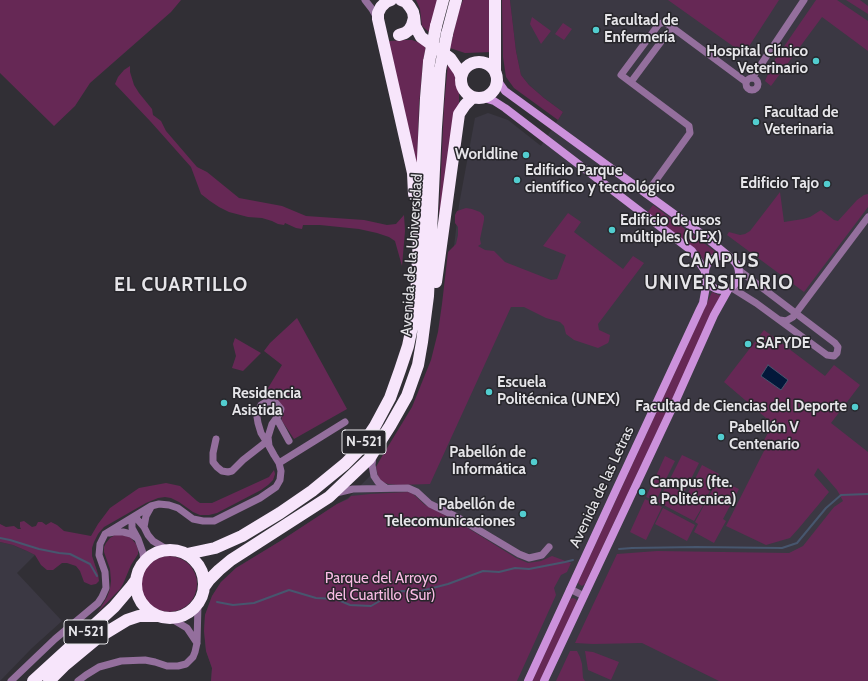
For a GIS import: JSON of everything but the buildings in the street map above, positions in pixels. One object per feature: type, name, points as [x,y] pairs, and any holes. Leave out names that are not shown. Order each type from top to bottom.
[{"type":"highway","points":[[401,0],[406,2],[410,7],[414,16],[415,26],[421,37],[450,58],[459,71],[463,89],[468,95],[478,98]]},
{"type":"highway","name":"Avenida de la Universidad","points":[[187,554],[215,548],[242,536],[280,513],[312,491],[345,464],[359,450],[375,426],[390,398],[408,346],[413,322],[416,297],[429,62],[443,0]]},
{"type":"highway","name":"Avenida de la Universidad","points":[[204,587],[219,570],[231,560],[332,494],[370,459],[407,396],[418,366],[428,296],[440,70],[446,34],[456,0]]},
{"type":"highway","points":[[422,342],[432,312],[459,114],[465,105],[478,98],[489,96],[497,84],[494,0]]},
{"type":"highway","points":[[388,1],[380,9],[378,22],[412,173],[414,195],[416,297]]},
{"type":"highway","points":[[399,35],[405,33],[410,28],[413,23],[414,16]]},
{"type":"highway","points":[[378,22],[386,33],[392,35],[421,37]]},
{"type":"highway","points":[[450,58],[471,63]]},
{"type":"highway","points":[[461,76],[464,69],[471,63],[478,61],[486,62],[491,66],[496,74]]},
{"type":"highway","points":[[144,563],[154,554],[168,550]]},
{"type":"highway","name":"N-521","points":[[168,550],[187,554]]},
{"type":"highway","points":[[187,554],[197,563],[201,570],[204,578],[204,587]]},
{"type":"highway","name":"N-521","points":[[33,681],[114,607],[132,588],[138,572],[144,563]]},
{"type":"highway","points":[[136,580],[136,589],[142,603],[156,616]]},
{"type":"highway","name":"N-521","points":[[49,681],[64,666],[99,637],[127,620],[139,616],[172,618],[187,614],[198,604],[204,587]]},
{"type":"main road","points":[[496,74],[505,91],[703,235],[731,258],[737,264],[740,271],[740,278],[737,284],[730,289],[720,291],[716,290],[711,287],[705,278],[705,271],[708,264],[713,258],[721,256],[731,258]]},
{"type":"main road","points":[[478,98],[494,101],[504,108],[692,252],[705,271]]},
{"type":"main road","name":"Avenida de las Letras","points":[[528,681],[703,303],[707,281]]},
{"type":"main road","name":"Avenida de las Letras","points":[[544,681],[714,315],[730,289]]},
{"type":"street","points":[[646,194],[690,133],[689,126],[621,75],[659,24],[665,22],[752,81],[758,74],[761,65],[804,0]]},
{"type":"street","points":[[367,2],[388,1]]},
{"type":"street","points":[[367,2],[378,22]]},
{"type":"street","points":[[631,82],[672,27]]},
{"type":"street","points":[[780,320],[790,320],[796,314],[868,217]]},
{"type":"street","points":[[730,289],[756,303],[827,355],[835,355],[838,350],[835,343],[740,271]]},
{"type":"street","points":[[11,681],[55,638],[98,603],[102,597],[106,588],[105,572],[99,555],[100,544],[105,534],[151,506],[159,504],[178,508],[193,519],[214,521],[260,498],[276,487],[280,480],[281,471],[279,463],[267,444],[261,433],[257,417],[261,405],[266,402],[276,403],[281,409],[280,413],[272,424],[267,444],[243,460],[232,471],[222,471],[213,462],[216,439]]},
{"type":"street","points":[[276,418],[289,441]]},
{"type":"street","points":[[279,463],[344,422]]},
{"type":"street","points":[[374,452],[372,465],[374,476],[378,482],[386,488]]},
{"type":"street","points":[[332,494],[353,489],[408,488],[417,492],[430,504],[457,517],[519,554],[529,558],[542,555],[549,547]]},
{"type":"street","points":[[144,527],[146,516],[151,506]]},
{"type":"street","points":[[132,518],[137,519],[153,541],[168,550]]},
{"type":"street","points":[[132,518],[132,528],[143,553],[144,563]]},
{"type":"street","points":[[105,534],[123,532],[131,534],[138,539]]},
{"type":"street","points":[[570,589],[584,596]]},
{"type":"street","points":[[78,681],[99,667],[122,661],[145,660],[167,666],[186,664],[193,657],[197,643],[198,604]]},
{"type":"street","points":[[172,618],[187,628],[197,643]]},
{"type":"shaded area","points":[[510,0],[868,0],[868,681],[211,681],[212,668],[206,651],[204,631],[205,615],[212,596],[221,582],[236,568],[348,498],[387,459],[417,407],[438,350],[449,288],[459,205],[475,118],[488,113],[508,120],[541,146],[563,112],[529,85],[521,75],[516,51]]},
{"type":"shaded area","points":[[0,542],[13,545],[35,555],[17,573],[62,621],[32,648],[0,681]]},
{"type":"green space","points":[[0,0],[181,0],[171,12],[90,83],[75,106],[54,126],[0,73]]},
{"type":"green space","points":[[416,0],[438,0],[429,32],[422,26],[420,9]]},
{"type":"green space","points":[[463,0],[492,0],[493,52],[465,53],[450,48],[459,10]]},
{"type":"green space","points":[[502,0],[510,0],[516,51],[521,75],[529,85],[563,112],[558,120],[514,88],[506,77],[503,57]]},
{"type":"green space","points":[[668,0],[779,0],[744,54]]},
{"type":"green space","points":[[816,0],[837,0],[868,21],[868,51],[822,17],[771,86],[765,81],[774,61]]},
{"type":"green space","points":[[846,0],[860,0],[868,6],[868,14]]},
{"type":"green space","points":[[532,17],[551,31],[541,44],[530,24]]},
{"type":"green space","points":[[563,23],[572,29],[564,40],[555,34]]},
{"type":"green space","points":[[412,40],[426,45],[419,105],[417,164],[387,42]]},
{"type":"green space","points":[[448,63],[455,74],[455,81],[459,93],[459,103],[438,237],[444,107]]},
{"type":"green space","points":[[130,66],[130,72],[134,85],[152,109],[153,115],[161,121],[166,131],[197,167],[207,172],[239,198],[282,206],[306,216],[364,220],[387,225],[396,224],[404,215],[405,231],[402,266],[395,241],[389,237],[359,229],[320,225],[303,225],[302,229],[296,228],[285,223],[284,225],[278,224],[262,218],[248,217],[229,212],[210,201],[201,194],[191,167],[115,84],[118,77]]},
{"type":"green space","points":[[780,192],[784,222],[810,217],[821,210],[834,220],[838,221],[857,200],[868,194],[868,207],[804,292],[727,235],[729,232],[740,235],[750,231]]},
{"type":"green space","points":[[653,205],[717,253],[707,257],[704,261],[694,248],[647,213]]},
{"type":"green space","points":[[466,208],[480,212],[484,216],[480,239],[481,244],[478,246],[485,250],[494,251],[505,262],[551,280],[557,279],[566,255],[543,246],[568,213],[581,222],[574,232],[623,269],[633,256],[644,263],[598,324],[599,330],[610,335],[608,343],[598,348],[574,340],[566,334],[564,326],[560,322],[546,318],[524,307],[511,307],[430,484],[388,484],[381,481],[376,467],[412,407],[431,360],[438,332],[448,252],[456,244],[458,235],[455,215],[457,211]]},
{"type":"green space","points":[[712,292],[721,296],[585,584],[582,586],[578,582]]},
{"type":"green space","points":[[297,318],[347,409],[294,439],[282,421],[281,409],[262,398],[282,365],[264,351],[270,343]]},
{"type":"green space","points":[[764,330],[825,376],[834,365],[860,385],[831,423],[868,452],[868,681],[719,681],[642,643],[575,643],[617,554],[657,551],[789,553],[803,546],[834,507],[843,501],[837,490],[818,468],[814,475],[829,492],[790,538],[766,545],[726,526],[767,445],[763,442],[773,424],[724,382]]},
{"type":"green space","points":[[235,338],[261,353],[243,371],[232,368],[236,356],[233,344]]},
{"type":"green space","points":[[682,455],[699,463],[685,491],[668,483]]},
{"type":"green space","points":[[665,456],[675,461],[665,481],[656,476]]},
{"type":"green space","points":[[702,465],[719,474],[704,502],[688,493]]},
{"type":"green space","points":[[274,470],[275,474],[273,480],[268,485],[217,513],[200,515],[179,502],[165,497],[146,503],[104,527],[98,534],[92,548],[92,556],[99,581],[96,584],[91,585],[84,582],[80,571],[76,566],[62,563],[53,570],[47,570],[41,565],[35,555],[13,545],[0,542],[0,524],[6,527],[14,526],[21,529],[20,522],[24,521],[32,527],[36,526],[38,522],[42,522],[46,525],[51,522],[64,531],[91,536],[110,508],[139,488],[166,483],[180,486],[200,503],[212,503],[269,477]]},
{"type":"green space","points":[[655,477],[665,482],[656,501],[646,497]]},
{"type":"green space","points":[[718,479],[739,489],[723,519],[726,521],[714,543],[694,532],[698,524],[695,522]]},
{"type":"green space","points":[[667,484],[704,504],[694,521],[658,502]]},
{"type":"green space","name":"Parque del Arroyo del Cuartillo (Sur)","points":[[408,492],[413,494],[425,505],[458,522],[516,558],[528,563],[541,561],[552,556],[571,563],[567,572],[561,575],[554,588],[556,595],[517,681],[211,681],[212,668],[206,651],[204,631],[205,615],[212,596],[221,582],[236,568],[351,496]]},
{"type":"green space","points":[[645,499],[662,507],[646,540],[630,532]]},
{"type":"green space","points":[[663,508],[695,525],[687,541],[655,524]]},
{"type":"green space","points":[[115,535],[130,537],[136,544],[138,554],[120,589],[98,612],[107,597],[111,581],[110,569],[104,552],[104,547],[110,538]]},
{"type":"green space","points":[[164,556],[174,556],[189,564],[195,573],[197,584],[195,595],[189,604],[174,612],[164,612],[153,607],[146,600],[141,589],[141,579],[146,568],[153,561]]},
{"type":"green space","points":[[570,599],[576,599],[577,602],[540,681],[532,681]]},
{"type":"green space","points":[[570,651],[577,651],[580,657],[583,678],[585,681],[556,681]]},
{"type":"green space","points":[[585,651],[593,652],[619,662],[611,680],[588,670]]},
{"type":"water","points":[[768,365],[788,380],[781,390],[761,376]]},
{"type":"waterway","points":[[619,549],[696,547],[782,548],[797,543],[826,508],[841,495],[868,494]]},
{"type":"waterway","points":[[0,538],[39,549],[70,554],[90,564],[97,576]]},
{"type":"waterway","points":[[217,602],[233,605],[254,603],[289,590],[316,598],[336,599],[350,605],[371,606],[390,595],[402,591],[417,592],[448,584],[483,571],[499,572],[515,568],[529,569],[573,560]]},
{"type":"place","name":"Facultad de Enfermería","points":[[596,30]]},
{"type":"place","name":"Hospital Clínico Veterinario","points":[[816,61]]},
{"type":"place","name":"Facultad de Veterinaria","points":[[756,122]]},
{"type":"place","name":"Worldline","points":[[526,155]]},
{"type":"place","name":"Edificio Parque científico y tecnológico","points":[[517,180]]},
{"type":"place","name":"Edificio Tajo","points":[[827,184]]},
{"type":"place","name":"Edificio de usos múltiples (UEX)","points":[[612,230]]},
{"type":"place","name":"SAFYDE","points":[[748,344]]},
{"type":"place","name":"Escuela Politécnica (UNEX)","points":[[489,392]]},
{"type":"place","name":"Residencia Asistida","points":[[224,403]]},
{"type":"place","name":"Facultad de Ciencias del Deporte","points":[[855,407]]},
{"type":"place","name":"Pabellón V Centenario","points":[[721,437]]},
{"type":"place","name":"Pabellón de Informática","points":[[534,462]]},
{"type":"place","name":"Campus (fte. a Politécnica)","points":[[642,492]]},
{"type":"place","name":"Pabellón de Telecomunicaciones","points":[[523,514]]},
{"type":"district","name":"CAMPUS UNIVERSITARIO","points":[[719,272]]},
{"type":"district","name":"EL CUARTILLO","points":[[181,285]]}]
